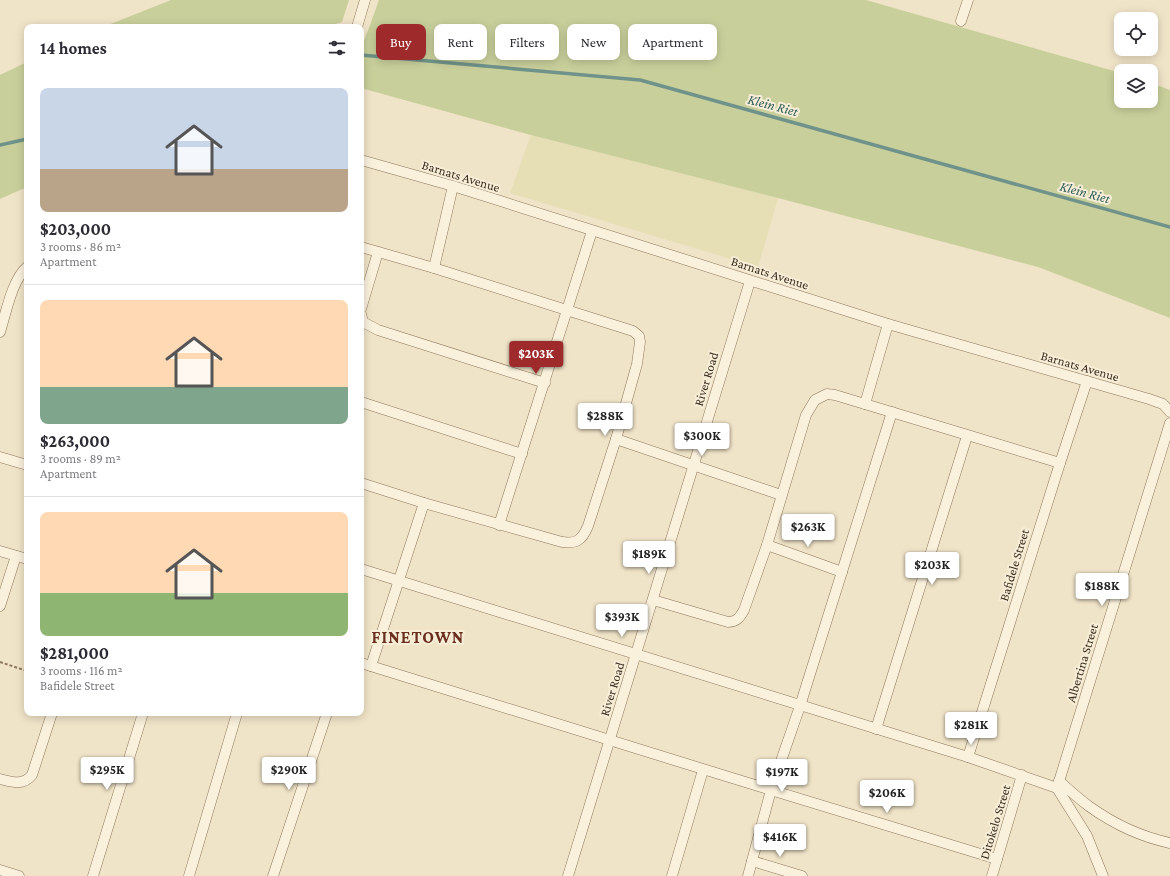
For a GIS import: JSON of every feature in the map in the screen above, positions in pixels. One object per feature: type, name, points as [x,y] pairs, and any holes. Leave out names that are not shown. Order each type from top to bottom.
[{"type":"street","points":[[358,24],[365,0]]},
{"type":"street","points":[[961,22],[968,0]]},
{"type":"street","name":"Barnats Avenue","points":[[364,161],[453,186],[888,324],[1163,404],[1170,412]]},
{"type":"street","points":[[434,268],[453,186]]},
{"type":"street","points":[[499,525],[592,231]]},
{"type":"street","points":[[364,248],[434,268],[633,331],[639,336],[640,342],[637,364],[616,439],[588,526],[582,538],[577,542],[562,542],[499,525],[424,504],[364,484]]},
{"type":"street","points":[[364,298],[378,252]]},
{"type":"street","points":[[0,332],[13,292],[21,272],[24,270]]},
{"type":"street","name":"River Road","points":[[568,876],[750,280]]},
{"type":"street","points":[[364,323],[378,330],[545,383]]},
{"type":"street","points":[[865,404],[888,324]]},
{"type":"street","name":"Bafidele Street","points":[[968,757],[1087,381]]},
{"type":"street","points":[[653,600],[728,622],[737,620],[744,610],[767,545],[806,415],[810,406],[815,400],[827,394],[865,404],[1060,463]]},
{"type":"street","points":[[364,403],[522,454]]},
{"type":"street","points":[[748,876],[771,790],[800,706],[892,412]]},
{"type":"street","name":"Albertina Street","points":[[1058,785],[1169,428]]},
{"type":"street","points":[[876,729],[967,436]]},
{"type":"street","points":[[616,439],[781,495]]},
{"type":"street","points":[[0,457],[24,464]]},
{"type":"street","points":[[371,666],[424,504]]},
{"type":"street","points":[[767,545],[842,572]]},
{"type":"street","points":[[0,551],[24,558]]},
{"type":"street","points":[[0,606],[16,556]]},
{"type":"street","points":[[364,570],[1058,785],[1091,808],[1133,832],[1170,843]]},
{"type":"street","points":[[364,664],[703,770],[997,859]]},
{"type":"street","points":[[0,779],[15,783],[24,782],[32,775],[51,716]]},
{"type":"street","points":[[93,876],[142,716]]},
{"type":"street","points":[[189,876],[236,716]]},
{"type":"street","points":[[273,876],[326,716]]},
{"type":"street","points":[[672,876],[703,770]]},
{"type":"street","name":"Ditokelo Street","points":[[992,876],[1022,775]]},
{"type":"street","points":[[1058,785],[1087,836],[1104,876]]},
{"type":"street","points":[[752,861],[802,876]]},
{"type":"street","points":[[0,870],[19,876]]},
{"type":"path","points":[[0,662],[24,670]]},
{"type":"shaded area","points":[[531,135],[778,198],[758,267],[510,193]]},
{"type":"green space","points":[[171,0],[349,0],[342,22],[336,24],[111,24]]},
{"type":"green space","points":[[379,0],[866,0],[1114,71],[1114,108],[1158,108],[1158,86],[1170,90],[1170,318],[1038,267],[778,198],[531,135],[364,89],[364,41]]},
{"type":"green space","points":[[24,63],[24,188],[0,199],[0,75]]},
{"type":"waterway","name":"Klein Riet","points":[[364,55],[640,80],[1170,227]]},
{"type":"waterway","name":"Klein Riet","points":[[0,145],[24,140]]},
{"type":"district","name":"FINETOWN","points":[[418,637]]}]
